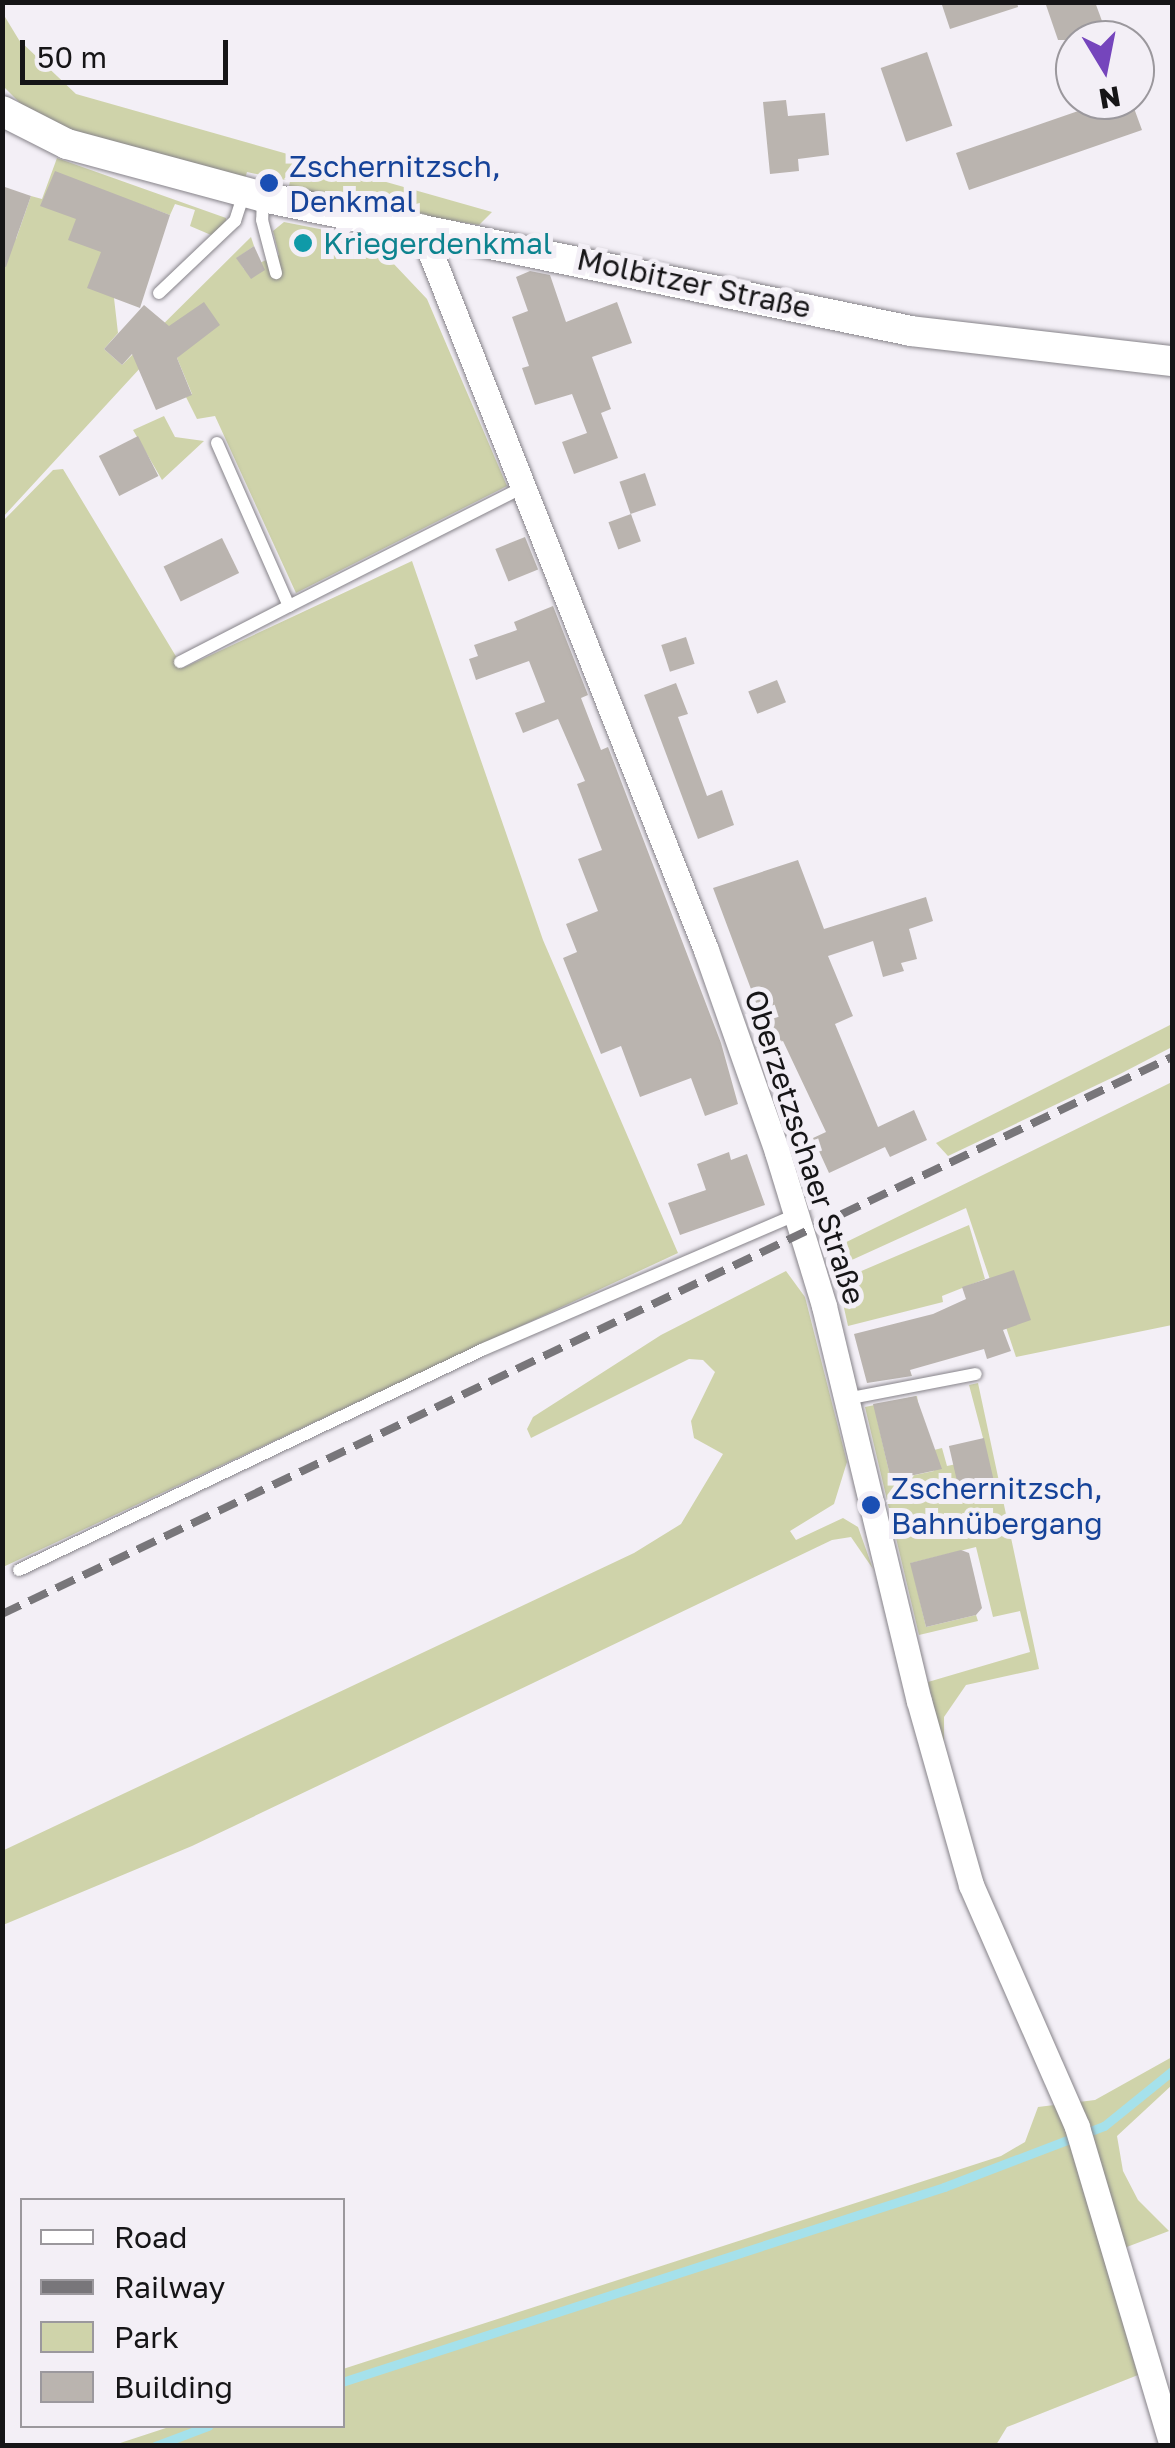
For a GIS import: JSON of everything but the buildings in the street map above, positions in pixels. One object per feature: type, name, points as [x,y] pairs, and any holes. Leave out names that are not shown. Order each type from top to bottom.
[{"type":"street","name":"Molbitzer Straße","points":[[2,112],[55,140],[253,195],[420,226],[911,330],[1102,356],[1172,361]]},
{"type":"street","name":"Oberzetzschaer Straße","points":[[420,226],[526,486],[706,950],[797,1214],[971,1885],[1077,2128],[1172,2446]]},
{"type":"lane","points":[[253,195],[276,273]]},
{"type":"lane","points":[[159,293],[235,221],[253,195]]},
{"type":"lane","points":[[216,443],[289,606]]},
{"type":"lane","points":[[180,662],[526,486]]},
{"type":"lane","points":[[19,1570],[484,1348],[797,1214]]},
{"type":"lane","points":[[846,1400],[976,1374]]},
{"type":"green space","points":[[2,12],[19,40],[76,94],[492,212],[479,225],[296,194],[288,192],[290,181],[247,172],[244,182],[84,136],[23,106],[3,86]]},
{"type":"green space","points":[[57,158],[226,218],[226,227],[211,235],[190,226],[195,210],[175,204],[170,215],[123,198],[114,298],[118,333],[104,349],[122,365],[251,237],[254,246],[237,258],[244,269],[279,255],[273,231],[284,222],[345,234],[391,261],[427,299],[507,486],[296,593],[215,416],[197,419],[186,397],[192,394],[177,358],[184,350],[169,326],[142,366],[3,517],[3,235],[16,239],[31,196],[42,199]]},
{"type":"green space","points":[[164,416],[175,437],[204,441],[162,480],[133,430]]},
{"type":"green space","points":[[63,469],[183,668],[412,561],[543,940],[678,1253],[3,1567],[3,521],[53,470]]},
{"type":"green space","points":[[1172,1024],[1172,1047],[1120,1074],[948,1156],[936,1143]]},
{"type":"green space","points":[[1172,1082],[1172,1325],[1016,1357],[966,1208],[832,1269],[826,1252]]},
{"type":"green space","points":[[969,1225],[985,1279],[942,1296],[943,1302],[848,1326],[838,1281]]},
{"type":"green space","points":[[786,1271],[805,1297],[847,1462],[834,1504],[790,1531],[796,1540],[843,1518],[858,1527],[873,1569],[851,1537],[832,1540],[192,1846],[3,1925],[2,1851],[634,1553],[681,1524],[723,1454],[694,1438],[691,1421],[715,1372],[703,1360],[689,1359],[531,1438],[527,1429],[533,1417],[661,1335]]},
{"type":"green space","points":[[978,1383],[1039,1669],[966,1685],[944,1717],[944,1747],[928,1682],[1030,1652],[1020,1611],[993,1617],[976,1547],[911,1563],[926,1627],[976,1615],[978,1621],[919,1635],[865,1407],[917,1396],[919,1409],[877,1419],[891,1480],[934,1471],[930,1451],[942,1448],[947,1466],[966,1462],[983,1438],[969,1385]]},
{"type":"green space","points":[[1172,2057],[1172,2085],[1117,2136],[1123,2171],[1138,2200],[1169,2231],[1103,2256],[1138,2375],[1007,2427],[996,2445],[111,2446],[166,2428],[345,2428],[345,2368],[1001,2156],[1025,2142],[1038,2107],[1095,2100]]},
{"type":"waterway","points":[[345,2381],[944,2187],[1104,2126],[1172,2071]]},
{"type":"waterway","points":[[155,2446],[203,2428]]},
{"type":"railway","points":[[2,1614],[1172,1057]]},
{"type":"place","name":"Zschernitzsch, Denkmal","points":[[269,183]]},
{"type":"place","name":"Kriegerdenkmal","points":[[303,243]]},
{"type":"place","name":"Zschernitzsch, Bahnübergang","points":[[871,1505]]}]
